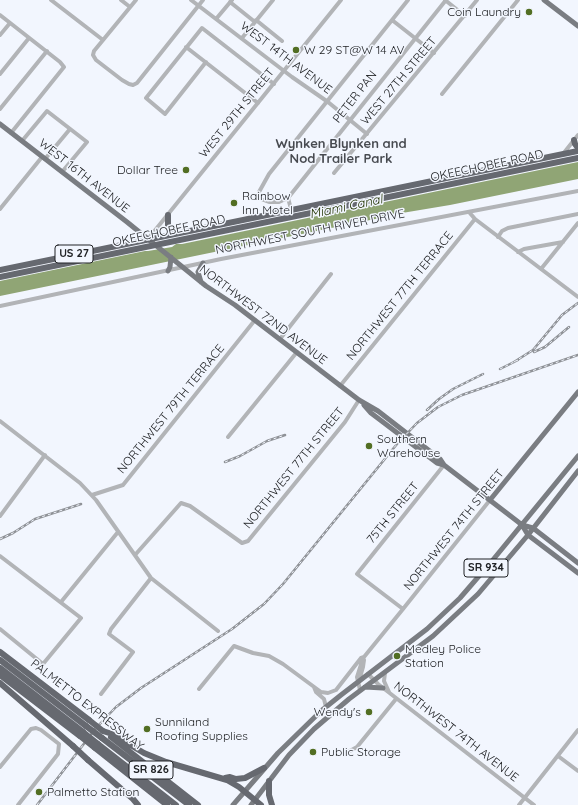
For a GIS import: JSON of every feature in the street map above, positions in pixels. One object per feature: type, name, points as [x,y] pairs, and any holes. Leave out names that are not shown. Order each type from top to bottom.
[{"type":"highway","points":[[576,138],[575,144],[578,149]]},
{"type":"highway","name":"OKEECHOBEE ROAD","points":[[0,270],[563,154],[578,149]]},
{"type":"highway","points":[[548,164],[563,154]]},
{"type":"highway","name":"OKEECHOBEE ROAD","points":[[0,277],[157,247],[578,158]]},
{"type":"highway","points":[[168,215],[168,226],[177,233]]},
{"type":"highway","name":"PALMETTO EXPRESSWAY","points":[[0,652],[84,729],[102,738],[167,805]]},
{"type":"highway","points":[[0,660],[84,729]]},
{"type":"highway","points":[[0,668],[84,729]]},
{"type":"highway","name":"PALMETTO EXPRESSWAY","points":[[0,675],[84,729],[102,738],[198,805]]},
{"type":"highway","points":[[0,683],[138,805]]},
{"type":"highway","points":[[102,738],[112,734],[136,748],[166,762],[224,778],[244,791],[253,803],[261,805]]},
{"type":"highway","points":[[102,738],[176,805]]},
{"type":"highway","points":[[102,738],[189,805]]},
{"type":"highway","points":[[224,778],[245,778],[264,768]]},
{"type":"highway","points":[[269,781],[269,796],[272,805]]},
{"type":"main road","points":[[547,1],[578,26]]},
{"type":"main road","name":"WEST 16TH AVENUE","points":[[0,124],[157,247]]},
{"type":"main road","name":"NORTHWEST 72ND AVENUE","points":[[157,247],[201,282],[297,352],[359,400],[372,413],[437,463],[444,465],[490,500],[522,525],[528,535],[578,573]]},
{"type":"main road","points":[[169,269],[173,259]]},
{"type":"main road","points":[[201,282],[198,272],[203,263]]},
{"type":"main road","name":"NORTHWEST 74TH STREET","points":[[490,500],[578,392]]},
{"type":"main road","name":"SR 934","points":[[233,805],[290,740],[326,707],[358,681],[427,629],[478,579],[578,456]]},
{"type":"main road","name":"SR 934","points":[[253,803],[289,755],[335,710],[433,636],[462,610],[489,582],[578,471]]},
{"type":"main road","name":"NORTHWEST 72ND AVENUE","points":[[522,525],[533,528],[578,563]]},
{"type":"main road","points":[[571,568],[578,568]]},
{"type":"main road","points":[[363,689],[383,688]]},
{"type":"street","points":[[52,0],[103,40]]},
{"type":"street","points":[[121,0],[130,7]]},
{"type":"street","points":[[136,0],[94,50],[93,55],[96,60],[129,84],[133,85],[137,83],[203,0]]},
{"type":"street","name":"WEST 14TH AVENUE","points":[[191,0],[284,71],[328,102],[367,134]]},
{"type":"street","points":[[242,38],[273,0]]},
{"type":"street","name":"WEST 29TH STREET","points":[[148,239],[341,0]]},
{"type":"street","points":[[291,209],[288,198],[275,203],[265,201],[259,196],[260,189],[269,174],[408,0]]},
{"type":"street","points":[[445,0],[465,16]]},
{"type":"street","name":"PETER PAN","points":[[288,198],[445,0]]},
{"type":"street","name":"WEST 27TH STREET","points":[[334,173],[477,0]]},
{"type":"street","points":[[442,94],[518,0]]},
{"type":"street","points":[[216,19],[231,1],[282,41]]},
{"type":"street","points":[[0,15],[47,51],[64,67],[11,133]]},
{"type":"street","points":[[392,20],[434,53]]},
{"type":"street","points":[[0,35],[10,23]]},
{"type":"street","points":[[206,62],[165,114],[146,98],[202,28],[274,84]]},
{"type":"street","points":[[0,74],[29,38]]},
{"type":"street","points":[[186,47],[258,103]]},
{"type":"street","points":[[0,109],[47,51]]},
{"type":"street","points":[[22,141],[47,111],[87,142],[62,172]]},
{"type":"street","points":[[0,209],[70,129]]},
{"type":"street","points":[[563,154],[576,138]]},
{"type":"street","name":"NORTHWEST SOUTH RIVER DRIVE","points":[[0,306],[169,269],[578,191]]},
{"type":"street","points":[[469,212],[475,219],[578,297]]},
{"type":"street","points":[[498,236],[502,231],[508,228],[578,214]]},
{"type":"street","name":"NORTHWEST 77TH TERRACE","points":[[340,386],[475,219]]},
{"type":"street","points":[[541,269],[578,223]]},
{"type":"street","points":[[518,252],[524,249],[563,242]]},
{"type":"street","points":[[280,339],[331,274]]},
{"type":"street","name":"NORTHWEST 79TH TERRACE","points":[[92,495],[123,485],[255,320]]},
{"type":"street","points":[[228,437],[297,352]]},
{"type":"street","name":"NORTHWEST 77TH STREET","points":[[135,555],[181,503],[190,506],[242,543],[248,542],[344,422],[359,400]]},
{"type":"street","points":[[0,421],[80,483],[92,495],[151,578],[218,631]]},
{"type":"street","points":[[0,516],[45,455]]},
{"type":"street","name":"75TH STREET","points":[[403,609],[358,574],[444,465]]},
{"type":"street","name":"NORTHWEST 74TH STREET","points":[[313,687],[321,692],[329,692],[337,689],[362,661],[490,500]]},
{"type":"street","points":[[61,602],[118,532]]},
{"type":"street","points":[[0,556],[81,618],[42,664],[0,629]]},
{"type":"street","points":[[101,694],[133,652],[109,634],[111,629],[151,578]]},
{"type":"street","points":[[199,689],[234,646],[253,653],[269,656],[278,661],[313,687],[324,699],[326,707]]},
{"type":"street","name":"NORTHWEST 74TH STREET","points":[[345,680],[361,658],[362,661]]},
{"type":"street","points":[[362,661],[358,681],[363,689]]},
{"type":"street","points":[[385,673],[385,681],[389,693]]},
{"type":"street","name":"NORTHWEST 74TH AVENUE","points":[[368,674],[389,693],[534,805]]},
{"type":"street","points":[[348,752],[357,747],[396,698]]},
{"type":"street","points":[[0,766],[31,729],[36,728],[41,730],[59,744],[59,751],[18,805]]},
{"type":"street","points":[[519,805],[578,730]]},
{"type":"street","points":[[558,756],[578,771]]},
{"type":"shaded area","points":[[578,162],[578,179],[450,205],[384,216],[0,296],[0,281],[145,251],[172,247],[176,244]]},
{"type":"railway","points":[[514,362],[533,350],[562,315],[578,303]]},
{"type":"railway","points":[[534,352],[545,347],[569,327]]},
{"type":"railway","points":[[37,805],[96,728],[116,707],[141,688],[232,629],[264,604],[283,584],[397,444],[417,423],[438,407],[462,395],[578,355]]},
{"type":"railway","points":[[500,369],[518,360]]},
{"type":"railway","points":[[427,410],[453,389],[483,374]]},
{"type":"railway","points":[[225,462],[240,456],[267,441],[285,435]]},
{"type":"railway","points":[[0,539],[13,533],[35,519],[81,504]]},
{"type":"place","name":"Coin Laundry","points":[[529,12]]},
{"type":"place","name":"W 29 ST@W 14 AV","points":[[296,50]]},
{"type":"place","name":"Dollar Tree","points":[[186,170]]},
{"type":"place","name":"Rainbow Inn Motel","points":[[234,203]]},
{"type":"place","name":"Southern Warehouse","points":[[369,446]]},
{"type":"place","name":"Medley Police Station","points":[[397,656]]},
{"type":"place","name":"Wendy's","points":[[369,712]]},
{"type":"place","name":"Sunniland Roofing Supplies","points":[[147,729]]},
{"type":"place","name":"Public Storage","points":[[313,752]]},
{"type":"place","name":"Palmetto Station","points":[[39,792]]},
{"type":"district","name":"Wynken Blynken and Nod Trailer Park","points":[[341,152]]},
{"type":"water label","name":"Miami Canal","points":[[346,207]]}]
